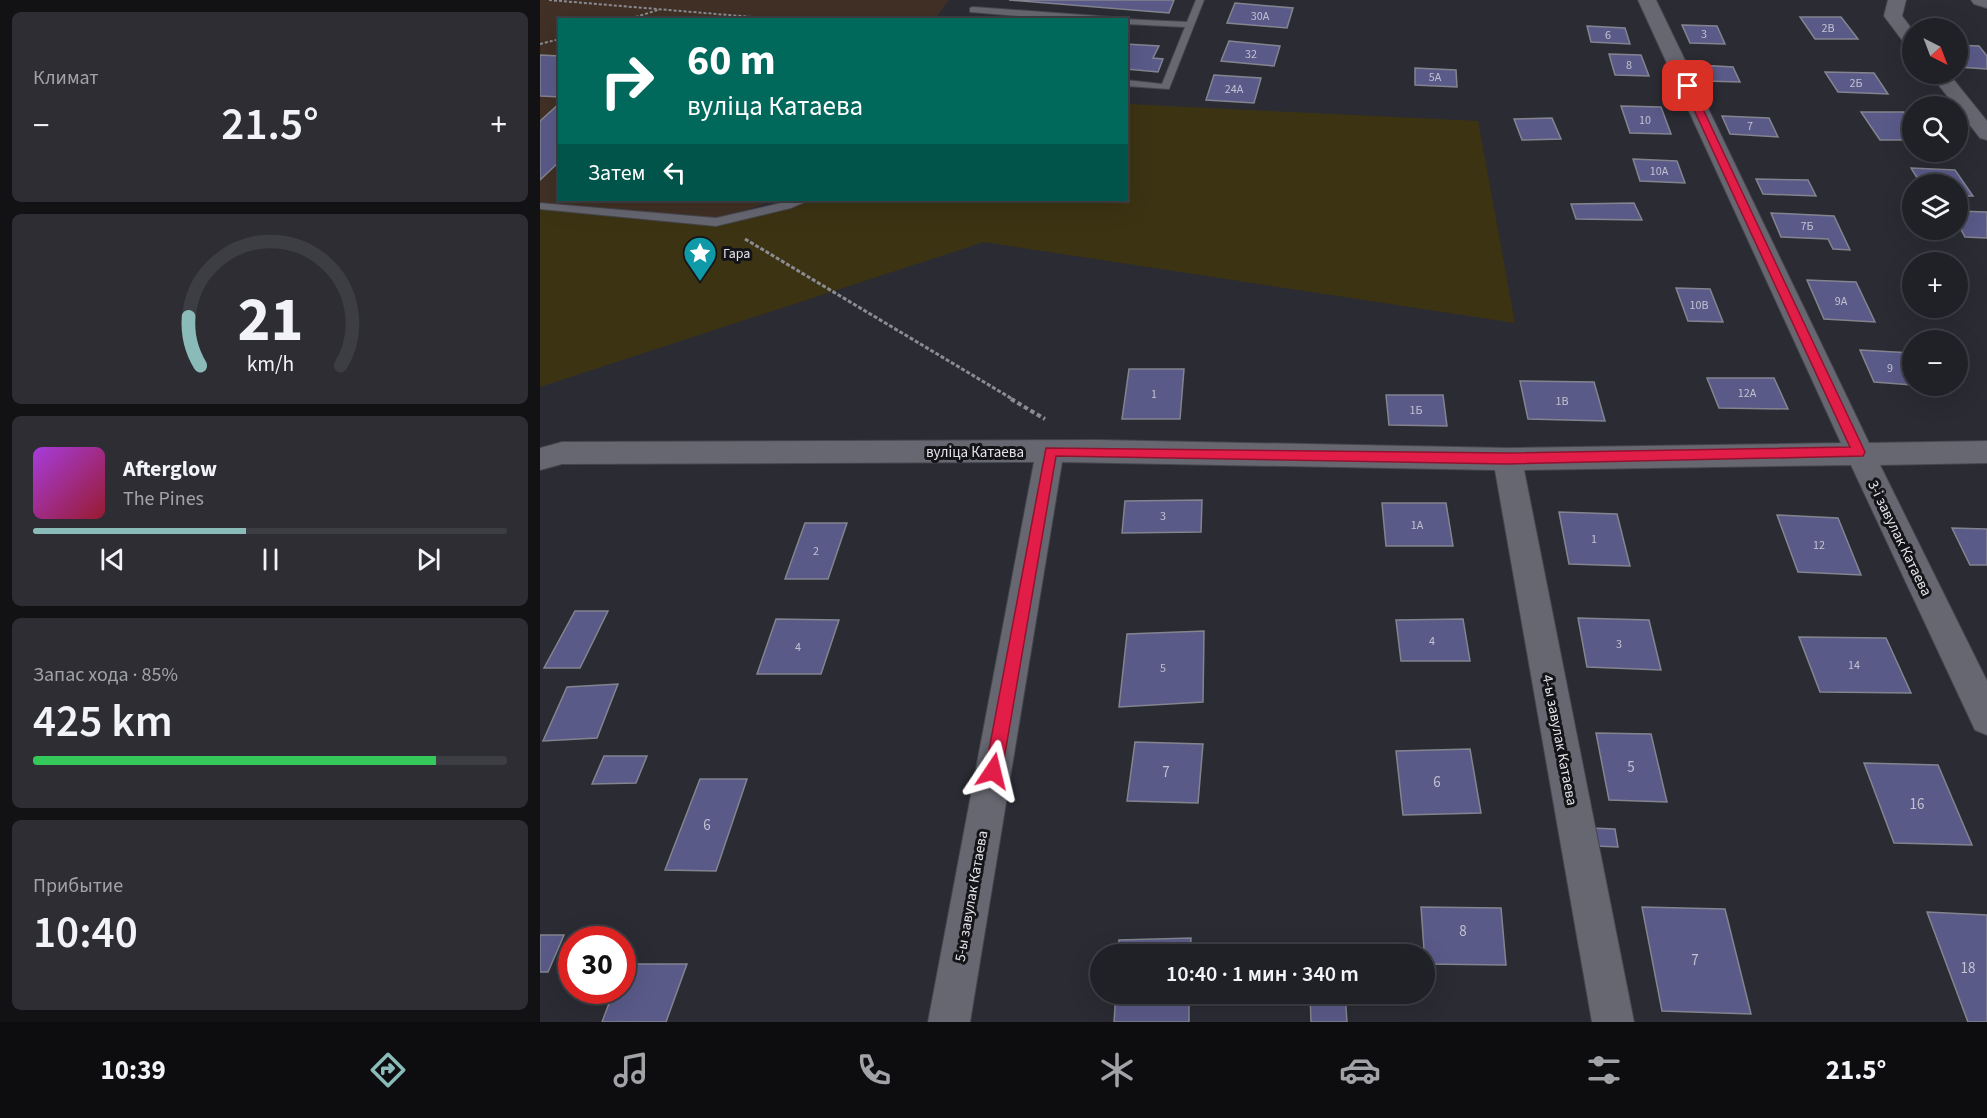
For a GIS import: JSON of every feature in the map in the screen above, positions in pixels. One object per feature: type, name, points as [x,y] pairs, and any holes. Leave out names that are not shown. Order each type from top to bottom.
[{"type":"street","name":"3-і завулак Катаева","points":[[1647,0],[1859,452],[1987,718]]},
{"type":"street","points":[[1897,0],[1893,15],[1902,27]]},
{"type":"street","points":[[1981,0],[1987,2]]},
{"type":"street","points":[[1947,84],[1987,134]]},
{"type":"street","name":"вуліца Катаева","points":[[540,459],[562,453],[1049,436],[1507,459],[1859,452],[1987,452]]},
{"type":"street","name":"5-ы завулак Катаева","points":[[949,1022],[1049,436]]},
{"type":"street","name":"4-ы завулак Катаева","points":[[1507,459],[1612,1022]]},
{"type":"lane","points":[[967,18],[980,0]]},
{"type":"lane","points":[[1128,83],[1166,87],[1200,0]]},
{"type":"lane","points":[[973,10],[1084,18]]},
{"type":"lane","points":[[1128,21],[1190,25]]},
{"type":"lane","points":[[540,206],[716,222],[800,201]]},
{"type":"path","points":[[549,0],[765,18]]},
{"type":"path","points":[[632,18],[661,9]]},
{"type":"path","points":[[540,44],[558,40]]},
{"type":"path","points":[[716,222],[1049,436]]},
{"type":"shaded area","points":[[540,0],[949,0],[936,18],[558,18],[558,201],[771,201],[679,238],[540,223]]},
{"type":"sand","name":"Гара","points":[[1128,104],[1478,121],[1515,323],[984,242],[540,387],[540,207],[716,222],[800,201],[1128,201]]},
{"type":"building","points":[[1009,0],[1174,0],[1169,13]]},
{"type":"building","points":[[1235,3],[1293,8],[1287,28],[1227,23]]},
{"type":"building","points":[[1800,17],[1841,17],[1858,39],[1815,39]]},
{"type":"building","points":[[1682,25],[1717,26],[1725,44],[1690,43]]},
{"type":"building","points":[[1587,26],[1625,28],[1630,44],[1591,42]]},
{"type":"building","points":[[1229,41],[1280,46],[1274,66],[1221,61]]},
{"type":"building","points":[[1128,44],[1159,46],[1153,58],[1163,59],[1158,72],[1128,69]]},
{"type":"building","points":[[1968,45],[1979,46],[1987,56],[1987,69],[1968,68]]},
{"type":"building","points":[[1609,54],[1641,55],[1649,76],[1615,75]]},
{"type":"building","points":[[540,55],[558,56],[558,97],[540,96]]},
{"type":"building","points":[[1698,65],[1733,67],[1740,82],[1704,81]]},
{"type":"building","points":[[1415,68],[1456,70],[1457,87],[1415,85]]},
{"type":"building","points":[[1825,72],[1874,73],[1888,94],[1838,92]]},
{"type":"building","points":[[1214,75],[1261,78],[1254,103],[1206,100]]},
{"type":"building","points":[[558,105],[558,163],[540,180],[540,121]]},
{"type":"building","points":[[1621,106],[1661,107],[1671,134],[1630,133]]},
{"type":"building","points":[[1861,112],[1902,112],[1902,140],[1880,140]]},
{"type":"building","points":[[1722,116],[1769,118],[1778,137],[1730,134]]},
{"type":"building","points":[[1552,118],[1561,139],[1522,140],[1514,119]]},
{"type":"building","points":[[1633,159],[1677,161],[1685,183],[1640,181]]},
{"type":"building","points":[[1911,168],[1955,170],[1958,174],[1915,174]]},
{"type":"building","points":[[1756,179],[1808,180],[1816,196],[1763,194]]},
{"type":"building","points":[[1634,203],[1642,220],[1576,219],[1571,204]]},
{"type":"building","points":[[1968,211],[1987,212],[1987,238],[1968,237]]},
{"type":"building","points":[[1771,213],[1834,216],[1850,250],[1833,249],[1828,239],[1781,237]]},
{"type":"building","points":[[1807,280],[1856,282],[1875,322],[1824,319]]},
{"type":"building","points":[[1676,288],[1710,289],[1723,322],[1688,321]]},
{"type":"building","points":[[1860,350],[1902,352],[1902,384],[1874,382]]},
{"type":"building","points":[[1129,369],[1184,369],[1180,419],[1122,419]]},
{"type":"building","points":[[1707,378],[1774,378],[1788,409],[1719,408]]},
{"type":"building","points":[[1520,381],[1594,382],[1605,421],[1528,419]]},
{"type":"building","points":[[1386,395],[1443,395],[1447,426],[1389,425]]},
{"type":"building","points":[[1202,500],[1201,532],[1122,533],[1125,501]]},
{"type":"building","points":[[1382,503],[1446,503],[1453,546],[1386,546]]},
{"type":"building","points":[[1559,512],[1617,514],[1630,566],[1569,564]]},
{"type":"building","points":[[1777,515],[1838,518],[1861,575],[1798,572]]},
{"type":"building","points":[[805,523],[847,523],[828,579],[785,579]]},
{"type":"building","points":[[1952,528],[1987,529],[1987,565],[1970,565]]},
{"type":"building","points":[[575,611],[608,611],[580,668],[544,668]]},
{"type":"building","points":[[1578,618],[1649,620],[1661,670],[1587,667]]},
{"type":"building","points":[[776,619],[839,620],[821,674],[757,674]]},
{"type":"building","points":[[1463,619],[1470,661],[1401,661],[1396,620]]},
{"type":"building","points":[[1204,631],[1203,702],[1119,707],[1127,634]]},
{"type":"building","points":[[1799,637],[1886,638],[1911,693],[1820,692]]},
{"type":"building","points":[[618,684],[597,738],[543,741],[567,687]]},
{"type":"building","points":[[1596,733],[1651,734],[1667,802],[1609,800]]},
{"type":"building","points":[[1135,742],[1203,744],[1198,803],[1127,801]]},
{"type":"building","points":[[1470,749],[1481,813],[1403,815],[1396,751]]},
{"type":"building","points":[[604,756],[647,756],[636,783],[592,784]]},
{"type":"building","points":[[1864,763],[1938,765],[1972,845],[1894,843]]},
{"type":"building","points":[[700,779],[747,779],[716,871],[665,870]]},
{"type":"building","points":[[1591,828],[1615,829],[1618,847],[1594,846]]},
{"type":"building","points":[[1421,907],[1501,908],[1506,965],[1435,964],[1435,944],[1424,944]]},
{"type":"building","points":[[1642,907],[1725,909],[1751,1014],[1662,1011]]},
{"type":"building","points":[[1927,912],[1987,915],[1987,1022],[1968,1022]]},
{"type":"building","points":[[540,935],[558,935],[558,949],[548,972],[540,972]]},
{"type":"building","points":[[1191,938],[1191,944],[1119,944],[1119,940]]},
{"type":"building","points":[[636,964],[687,964],[666,1022],[602,1022],[609,1004],[636,1004]]},
{"type":"building","points":[[1115,1004],[1189,1004],[1189,1022],[1114,1022]]},
{"type":"building","points":[[1310,1004],[1346,1004],[1347,1022],[1311,1022]]},
{"type":"place","name":"Гара","points":[[700,282]]},
{"type":"route","points":[[993,771],[1050,451],[1507,459],[1859,452],[1688,86]]}]
